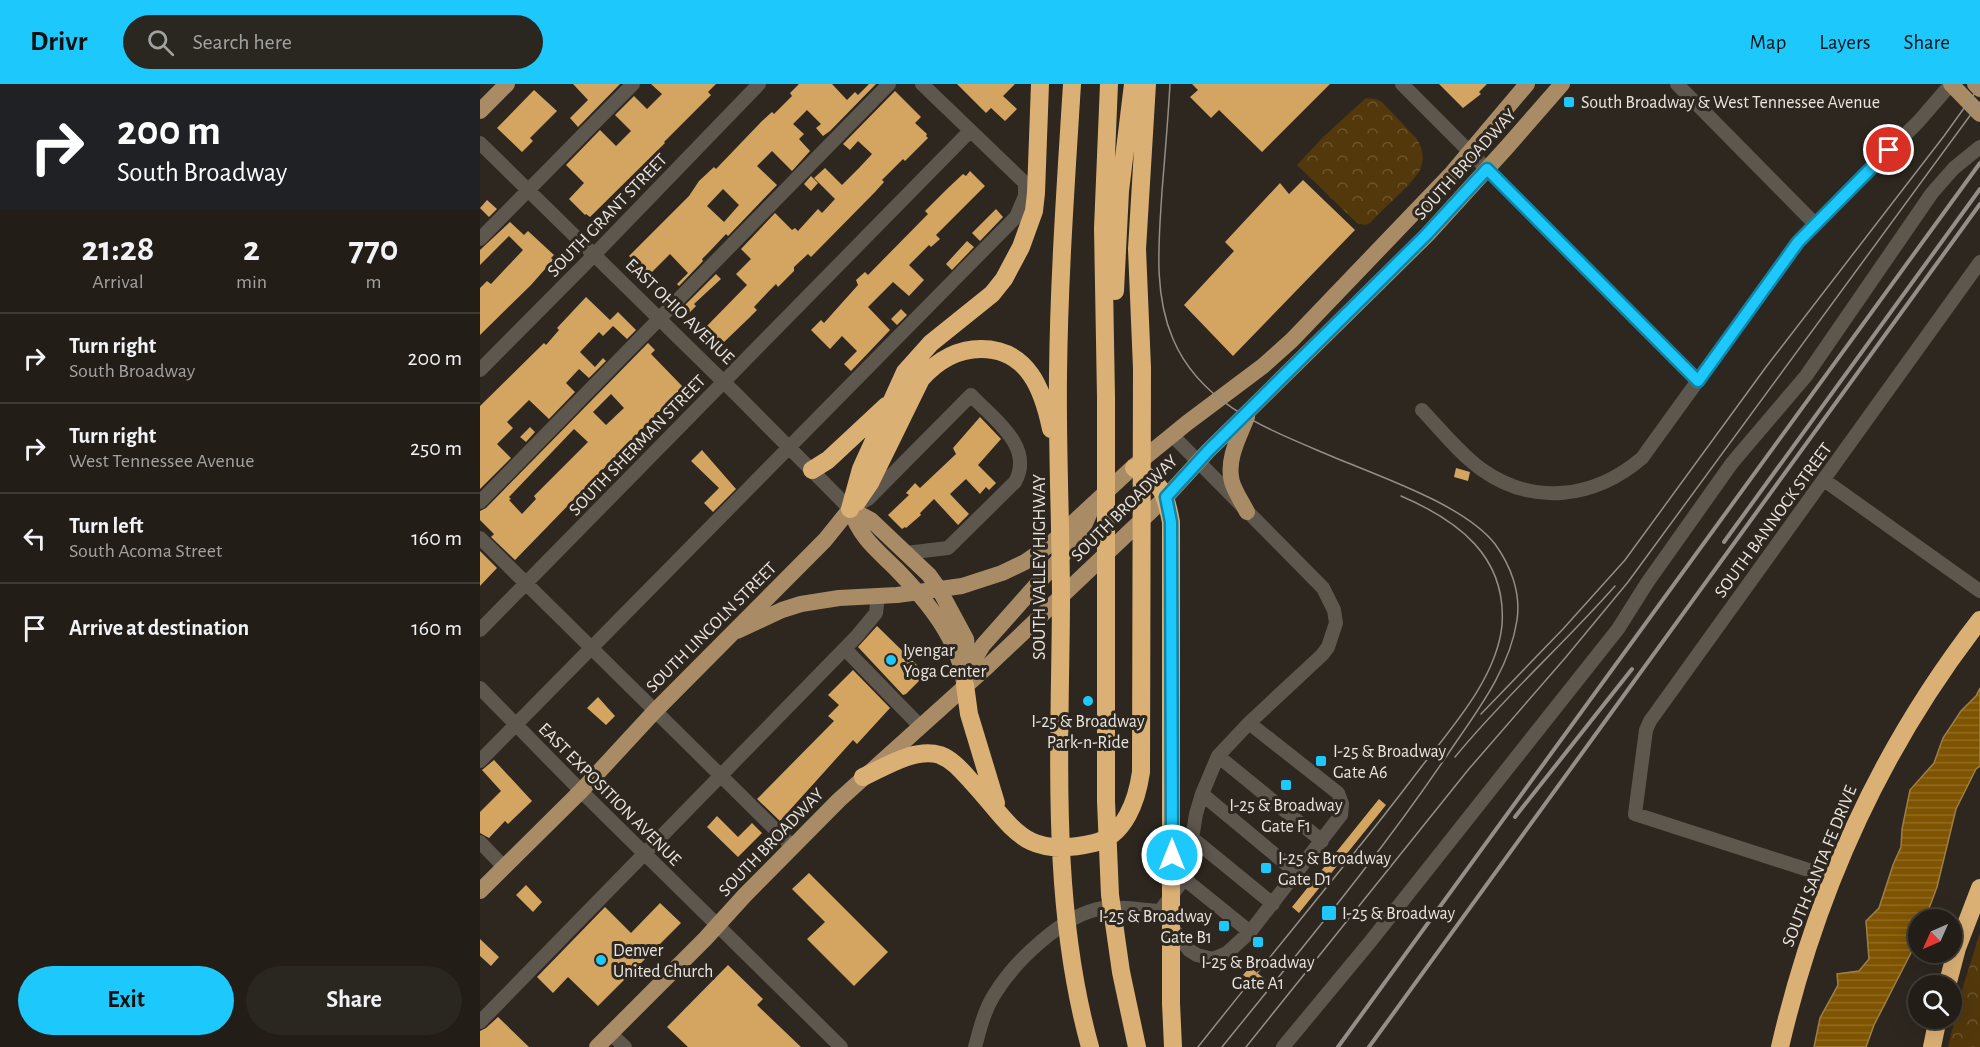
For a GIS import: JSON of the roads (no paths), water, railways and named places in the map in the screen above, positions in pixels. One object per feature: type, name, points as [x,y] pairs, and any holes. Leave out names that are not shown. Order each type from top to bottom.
[{"type":"highway","points":[[850,509],[861,469],[905,372],[931,343],[992,294],[1004,279],[1021,247],[1034,211],[1040,84]]},
{"type":"highway","name":"SOUTH VALLEY HIGHWAY","points":[[1072,84],[1058,374],[1061,572],[1059,780],[1063,882],[1074,972],[1090,1047]]},
{"type":"highway","points":[[1109,84],[1103,228],[1108,854],[1110,895],[1120,972],[1137,1047]]},
{"type":"highway","points":[[1106,397],[1116,282],[1120,191],[1133,84]]},
{"type":"highway","points":[[863,777],[912,755],[936,754],[962,771],[1018,835],[1038,846],[1055,849],[1100,842],[1122,826],[1138,794],[1141,772],[1142,368],[1137,249],[1147,84]]},
{"type":"highway","points":[[850,509],[870,483],[921,379],[944,358],[957,352],[973,349],[1003,351],[1025,366],[1041,392],[1047,408],[1059,481]]},
{"type":"highway","points":[[812,470],[828,460],[894,398]]},
{"type":"highway","points":[[1133,467],[1151,477],[1160,486],[1166,497],[1171,522],[1171,1003],[1173,1047]]},
{"type":"highway","name":"SOUTH SANTA FE DRIVE","points":[[1780,1047],[1800,971],[1855,824],[1892,754],[1941,675],[1980,620]]},
{"type":"highway","points":[[964,677],[969,714],[1000,813]]},
{"type":"highway","points":[[1950,975],[1980,888]]},
{"type":"highway","points":[[1932,1047],[1936,1029]]},
{"type":"main road","points":[[480,111],[507,84]]},
{"type":"main road","name":"SOUTH BROADWAY","points":[[736,631],[801,604],[962,586],[980,582],[1025,562],[1055,540],[1133,467],[1255,373],[1292,340],[1452,173],[1527,84]]},
{"type":"main road","name":"SOUTH BROADWAY","points":[[597,1047],[705,939],[792,846],[920,726],[964,677],[1166,497],[1198,461],[1388,275],[1562,84]]},
{"type":"main road","points":[[1975,84],[1980,89]]},
{"type":"main road","points":[[1948,87],[1980,114]]},
{"type":"main road","points":[[1247,512],[1234,488],[1231,475],[1233,454],[1250,410]]},
{"type":"main road","points":[[964,677],[983,645],[1079,537],[1094,503]]},
{"type":"main road","name":"EAST OHIO AVENUE","points":[[850,509],[871,520],[929,575],[939,589],[966,639],[964,677]]},
{"type":"main road","name":"EAST OHIO AVENUE","points":[[850,509],[862,536],[933,612],[944,630],[964,677]]},
{"type":"main road","name":"SOUTH LINCOLN STREET","points":[[480,891],[581,791],[655,711],[825,540],[850,509]]},
{"type":"street","points":[[480,239],[633,84]]},
{"type":"street","name":"SOUTH GRANT STREET","points":[[480,370],[759,84]]},
{"type":"street","points":[[480,502],[890,84]]},
{"type":"street","points":[[480,761],[1016,217],[1025,196],[1024,183],[922,84]]},
{"type":"street","points":[[1402,84],[1698,381]]},
{"type":"street","points":[[1677,84],[1815,224]]},
{"type":"street","points":[[1422,410],[1481,468],[1515,487],[1554,494],[1593,488],[1611,480],[1642,458],[1798,242],[1918,121],[1948,87]]},
{"type":"street","name":"SOUTH SHERMAN STREET","points":[[480,630],[970,131]]},
{"type":"street","name":"EAST OHIO AVENUE","points":[[480,143],[850,509]]},
{"type":"street","points":[[1283,1047],[1370,942],[1618,629],[1647,583],[1732,463],[1806,376],[1932,193],[1954,168],[1980,147]]},
{"type":"street","name":"SOUTH BANNOCK STREET","points":[[1833,878],[1635,814],[1643,743],[1650,721],[1980,262]]},
{"type":"street","name":"SOUTH LINCOLN STREET","points":[[850,509],[868,499],[971,395],[1017,445],[1020,455],[1018,476],[1015,482],[948,548],[906,553]]},
{"type":"street","points":[[1160,911],[1180,884],[1189,857],[1196,814],[1218,756],[1286,687],[1322,655],[1328,647],[1336,623],[1334,610],[1323,588],[1172,435]]},
{"type":"street","points":[[1824,480],[1980,591]]},
{"type":"street","points":[[480,538],[792,846]]},
{"type":"street","points":[[480,1022],[646,855],[845,649],[876,613],[878,596]]},
{"type":"street","points":[[845,649],[920,726]]},
{"type":"street","name":"EAST EXPOSITION AVENUE","points":[[480,688],[581,791],[842,1047]]},
{"type":"street","points":[[1160,911],[1189,950],[1205,958],[1213,959],[1227,953],[1250,932],[1341,815],[1342,804],[1335,790],[1249,723]]},
{"type":"street","points":[[1218,756],[1322,842]]},
{"type":"street","points":[[1202,794],[1297,873]]},
{"type":"street","points":[[1192,838],[1273,904]]},
{"type":"street","points":[[480,842],[504,867]]},
{"type":"street","points":[[1182,877],[1250,932]]},
{"type":"street","points":[[975,1047],[984,1016],[994,995],[1013,970],[1055,929],[1090,912],[1105,908],[1160,911]]},
{"type":"street","points":[[610,1033],[625,1047]]},
{"type":"tram line","points":[[1170,84],[1160,228],[1160,285],[1167,321],[1173,339],[1185,361],[1217,397],[1257,423],[1416,491],[1462,515],[1480,529],[1501,552],[1510,571],[1518,600],[1517,620],[1508,655],[1492,688],[1472,719],[1398,825],[1222,1047]]},
{"type":"tram line","points":[[1481,714],[1563,629],[1625,560],[1766,367],[1980,86]]},
{"type":"tram line","points":[[1246,1047],[1468,770],[1628,582],[1980,102]]},
{"type":"tram line","points":[[1198,1047],[1447,734],[1472,700],[1492,663],[1502,625],[1501,601],[1496,579],[1487,560],[1459,529],[1401,496]]},
{"type":"tram line","points":[[1455,757],[1493,713],[1615,586]]},
{"type":"railway","points":[[1338,1047],[1980,163]]},
{"type":"railway","points":[[1724,542],[1980,189]]},
{"type":"railway","points":[[1369,1047],[1980,204]]},
{"type":"railway","points":[[1515,817],[1632,669]]},
{"type":"place","name":"South Broadway & West Tennessee Avenue","points":[[1569,102]]},
{"type":"place","name":"Iyengar Yoga Center","points":[[891,660]]},
{"type":"place","name":"I-25 & Broadway Park-n-Ride","points":[[1088,701]]},
{"type":"place","name":"I-25 & Broadway Gate A6","points":[[1321,761]]},
{"type":"place","name":"I-25 & Broadway Gate F1","points":[[1286,785]]},
{"type":"place","name":"I-25 & Broadway Gate D1","points":[[1266,868]]},
{"type":"place","name":"I-25 & Broadway","points":[[1329,913]]},
{"type":"place","name":"I-25 & Broadway Gate B1","points":[[1224,926]]},
{"type":"place","name":"I-25 & Broadway Gate A1","points":[[1258,942]]},
{"type":"place","name":"Denver United Church","points":[[601,960]]}]
